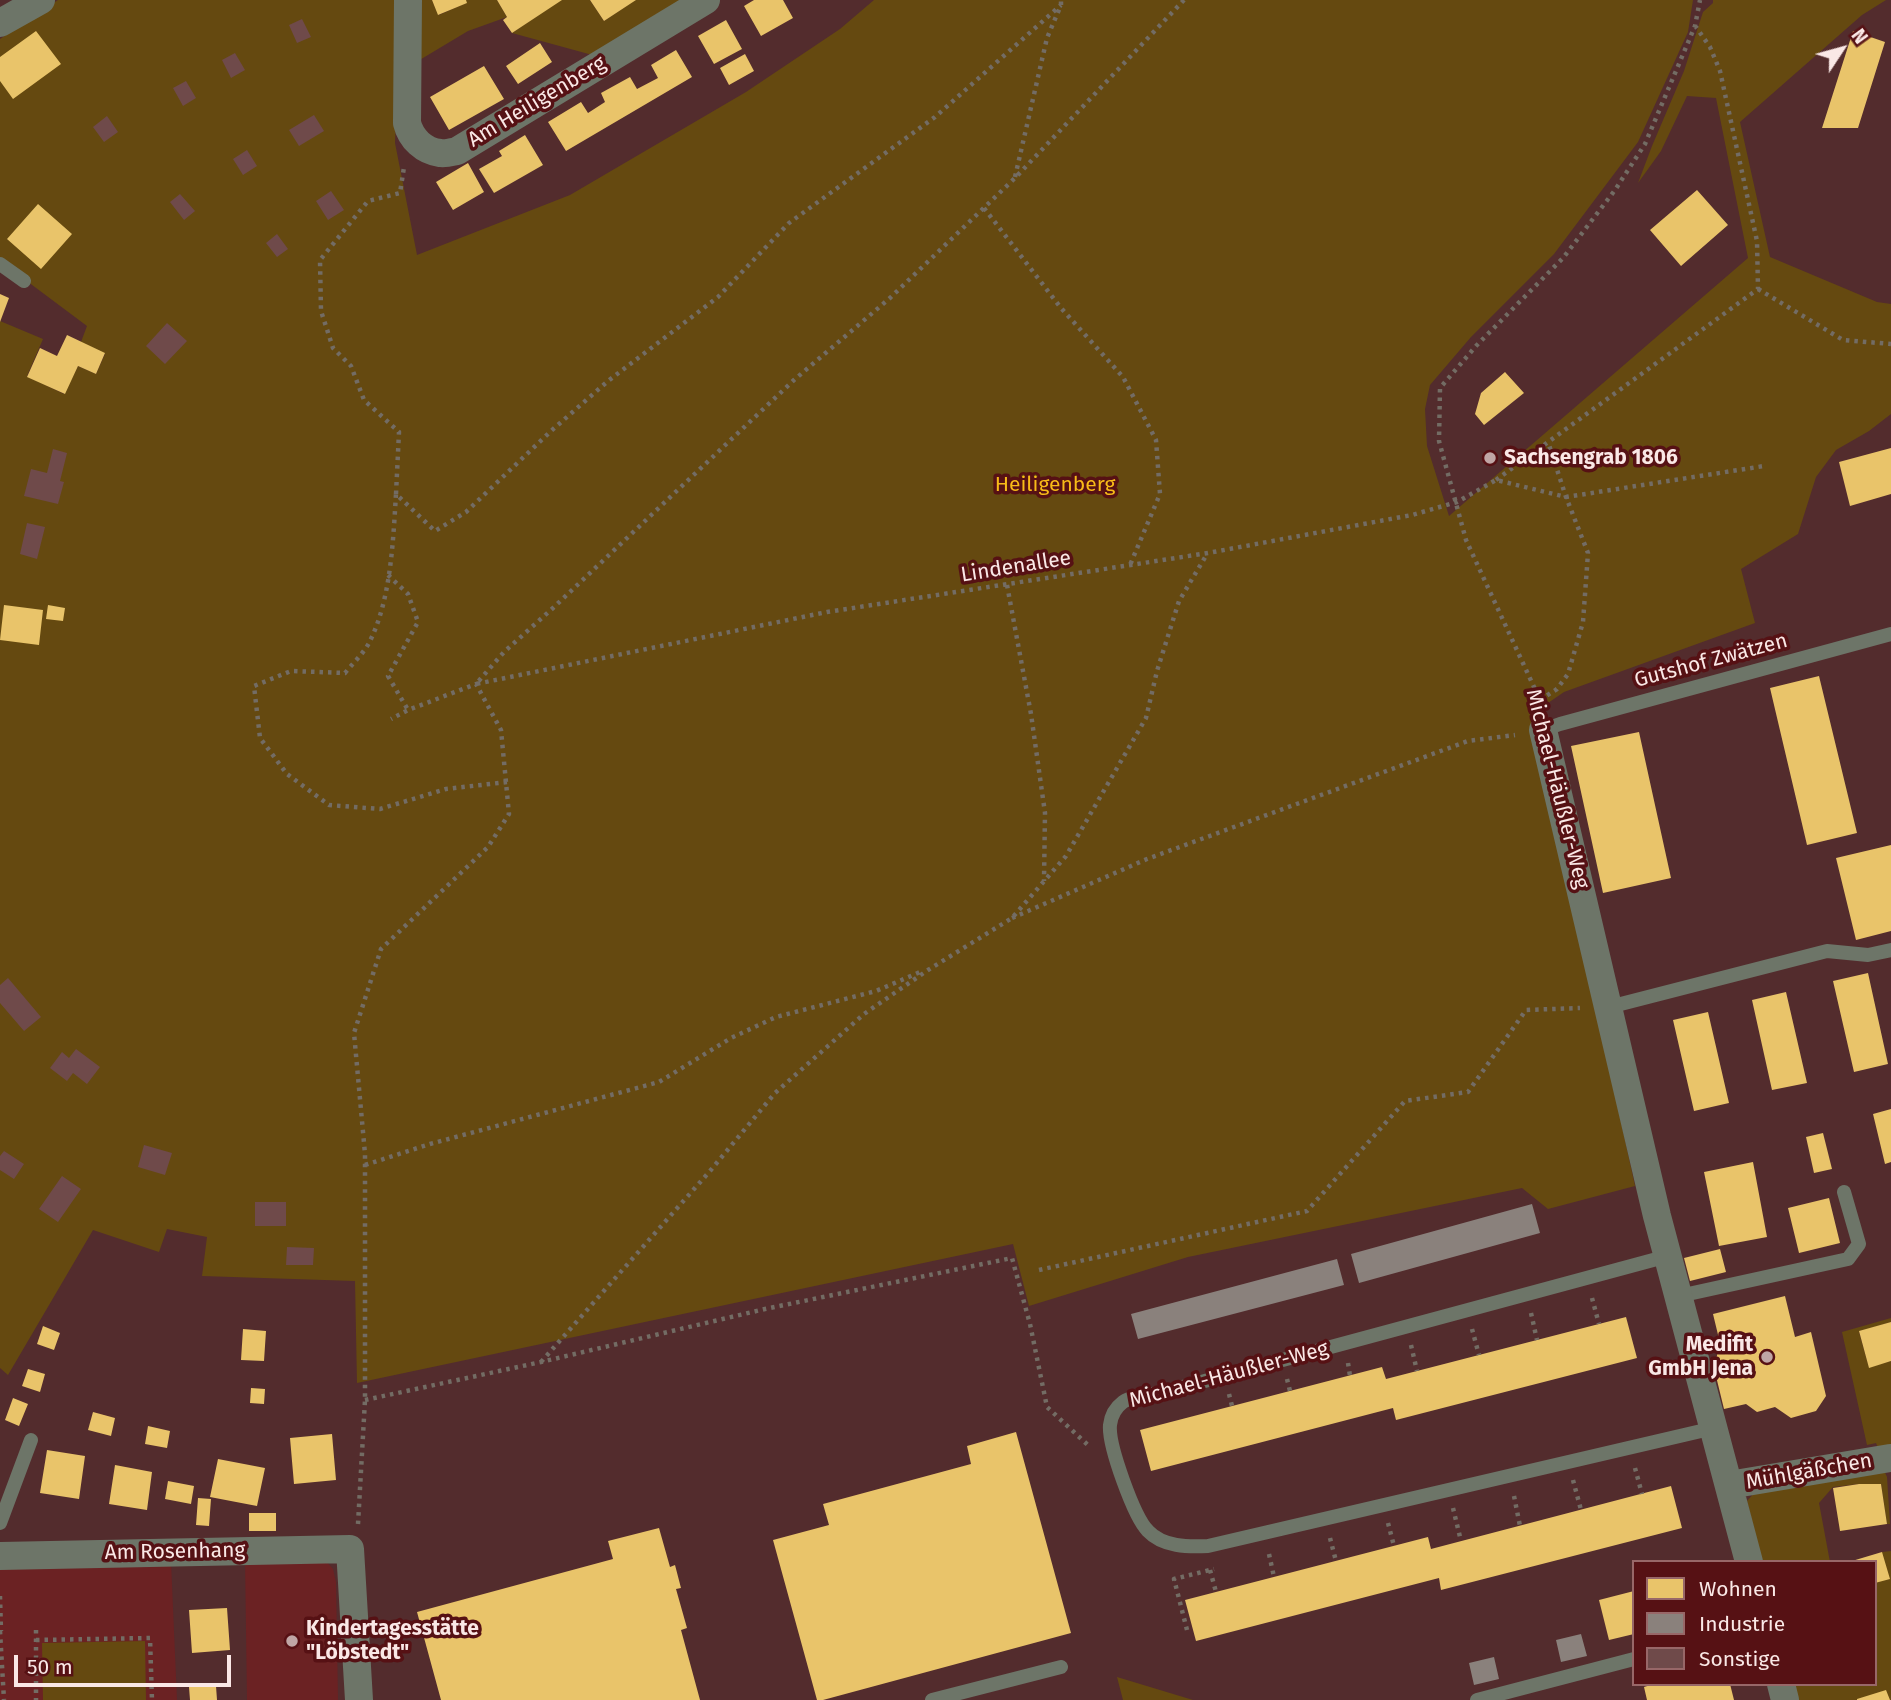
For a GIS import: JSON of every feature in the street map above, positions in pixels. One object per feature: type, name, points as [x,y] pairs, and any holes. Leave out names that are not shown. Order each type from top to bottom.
[{"type":"street","points":[[0,23],[41,0]]},
{"type":"street","points":[[408,0],[409,132]]},
{"type":"street","name":"Am Heiligenberg","points":[[409,132],[421,146],[440,153],[457,151],[706,0]]},
{"type":"street","name":"Michael-Häußler-Weg","points":[[1543,730],[1657,1216],[1748,1560]]},
{"type":"street","name":"Mühlgäßchen","points":[[1729,1485],[1891,1458]]},
{"type":"street","points":[[350,1549],[359,1700]]},
{"type":"street","name":"Am Rosenhang","points":[[0,1556],[350,1549]]},
{"type":"lane","points":[[0,264],[24,281]]},
{"type":"lane","name":"Gutshof Zwätzen","points":[[1543,730],[1891,634]]},
{"type":"lane","points":[[1609,1007],[1827,951],[1868,955],[1891,950]]},
{"type":"lane","points":[[1679,1296],[1848,1259],[1859,1244],[1844,1192]]},
{"type":"lane","name":"Michael-Häußler-Weg","points":[[1668,1256],[1164,1392],[1125,1400],[1112,1415],[1110,1425],[1117,1461],[1138,1518],[1148,1532],[1162,1541],[1188,1547],[1208,1546],[1714,1428]]},
{"type":"lane","points":[[0,1523],[32,1440]]},
{"type":"lane","name":"Mühlgäßchen","points":[[1891,1458],[1891,1464]]},
{"type":"lane","points":[[1477,1700],[1632,1660]]},
{"type":"lane","points":[[932,1700],[1060,1667]]},
{"type":"path","points":[[350,1549],[358,1532],[365,1400],[365,1154],[354,1033],[381,949],[488,847],[509,814],[501,730],[476,684],[504,652],[794,380],[890,298],[984,208],[1184,0]]},
{"type":"path","name":"Michael-Häußler-Weg","points":[[1543,730],[1540,700],[1466,540],[1439,441],[1440,388],[1476,346],[1563,258],[1615,190],[1645,144],[1695,26],[1700,0]]},
{"type":"path","points":[[396,494],[435,531],[466,512],[608,381],[718,297],[789,223],[935,117],[1061,3]]},
{"type":"path","points":[[1015,178],[1047,38],[1061,3]]},
{"type":"path","points":[[1695,26],[1710,47],[1720,71],[1757,241],[1758,289],[1843,340],[1891,344]]},
{"type":"path","points":[[409,132],[400,193],[368,201],[320,260],[321,310],[333,348],[351,366],[364,400],[399,432],[394,541],[384,600],[368,644],[345,673],[292,671],[254,686],[260,738],[288,774],[329,805],[380,809],[446,789],[507,782]]},
{"type":"path","points":[[984,208],[1061,308],[1123,377],[1156,440],[1160,494],[1130,565]]},
{"type":"path","name":"Lindenallee","points":[[391,719],[476,684],[827,612],[1208,553],[1412,516],[1457,502],[1496,480],[1758,289]]},
{"type":"path","points":[[1540,700],[1557,689],[1568,674],[1583,622],[1587,553],[1549,442]]},
{"type":"path","points":[[1496,480],[1566,498],[1764,466]]},
{"type":"path","points":[[1012,918],[1066,856],[1146,718],[1157,671],[1179,601],[1208,553]]},
{"type":"path","points":[[388,575],[408,594],[418,622],[388,676],[408,710]]},
{"type":"path","points":[[1006,585],[1031,714],[1045,813],[1044,882]]},
{"type":"path","points":[[541,1362],[710,1171],[775,1093],[864,1014],[928,970],[1012,918],[1147,859],[1468,741],[1543,730]]},
{"type":"path","points":[[365,1166],[430,1144],[659,1082],[731,1038],[776,1017],[876,991],[928,970]]},
{"type":"path","points":[[1039,1270],[1307,1211],[1405,1101],[1468,1092],[1526,1010],[1609,1007]]},
{"type":"path","points":[[365,1400],[765,1309],[1012,1258],[1030,1324],[1047,1407],[1105,1461],[1117,1461]]},
{"type":"path","points":[[1569,1462],[1581,1510]]},
{"type":"path","points":[[1509,1476],[1520,1526]]},
{"type":"path","points":[[1448,1490],[1461,1541]]},
{"type":"path","points":[[1210,1570],[1216,1592]]},
{"type":"path","points":[[0,1596],[4,1700]]},
{"type":"path","points":[[36,1630],[36,1700]]},
{"type":"path","points":[[36,1640],[150,1638],[152,1700]]},
{"type":"shaded area","name":"Kindertagesstätte \"Löbstedt\"","points":[[245,1558],[326,1561],[333,1569],[336,1582],[338,1700],[247,1700]]},
{"type":"shaded area","points":[[171,1562],[177,1700],[0,1700],[0,1569]]},
{"type":"green space","name":"Heiligenberg","points":[[58,0],[400,0],[395,143],[417,255],[570,195],[746,92],[840,29],[874,0],[1693,0],[1688,32],[1638,142],[1554,254],[1471,337],[1430,385],[1425,409],[1427,446],[1449,516],[1748,258],[1716,98],[1687,96],[1661,151],[1638,183],[1684,71],[1703,12],[1713,0],[1886,0],[1862,15],[1740,122],[1770,257],[1877,302],[1891,304],[1891,414],[1869,431],[1836,450],[1816,477],[1798,534],[1741,569],[1755,623],[1564,692],[1532,714],[1635,1186],[1548,1209],[1522,1188],[1188,1257],[1029,1306],[1013,1244],[357,1383],[355,1281],[202,1276],[207,1237],[167,1229],[159,1252],[93,1230],[8,1375],[0,1368],[0,321],[43,339],[27,376],[64,394],[78,366],[96,374],[105,354],[81,342],[87,326],[0,261],[0,39]]},
{"type":"green space","points":[[416,0],[432,0],[439,15],[466,3],[466,0],[497,0],[507,17],[468,31],[413,64]]},
{"type":"green space","points":[[560,0],[590,0],[604,21],[635,0],[691,0],[596,56],[512,33]]},
{"type":"green space","points":[[1891,1318],[1891,1322],[1859,1332],[1869,1367],[1891,1361],[1891,1445],[1879,1450],[1876,1443],[1867,1445],[1842,1332]]},
{"type":"green space","points":[[1883,1468],[1887,1477],[1890,1524],[1887,1524],[1881,1484],[1833,1487],[1819,1503],[1830,1560],[1762,1560],[1747,1501],[1755,1492]]},
{"type":"green space","points":[[1891,1551],[1891,1700],[1798,1700],[1794,1686],[1877,1686],[1877,1574],[1882,1552]]},
{"type":"green space","points":[[145,1641],[146,1700],[43,1700],[42,1643]]},
{"type":"green space","points":[[1117,1677],[1193,1700],[1123,1700]]},
{"type":"building: Wohnen","points":[[432,0],[466,0],[467,3],[438,15]]},
{"type":"building: Wohnen","points":[[497,0],[562,0],[512,33],[503,20],[507,17]]},
{"type":"building: Wohnen","points":[[590,0],[636,0],[604,21]]},
{"type":"building: Wohnen","points":[[754,0],[783,0],[793,18],[761,36],[744,6]]},
{"type":"building: Wohnen","points":[[726,20],[742,49],[714,64],[698,36]]},
{"type":"building: Wohnen","points":[[36,31],[61,64],[13,99],[0,81],[0,57]]},
{"type":"building: Wohnen","points":[[1853,31],[1885,42],[1858,128],[1822,128]]},
{"type":"building: Wohnen","points":[[540,43],[552,62],[518,84],[506,66]]},
{"type":"building: Wohnen","points":[[676,50],[692,77],[566,151],[548,122],[581,102],[588,113],[605,102],[601,93],[630,77],[637,89],[658,78],[651,65]]},
{"type":"building: Wohnen","points":[[745,54],[754,71],[729,85],[720,68]]},
{"type":"building: Wohnen","points":[[484,66],[504,99],[449,130],[430,97]]},
{"type":"building: Wohnen","points":[[525,135],[543,165],[494,193],[479,169],[502,156],[499,151]]},
{"type":"building: Wohnen","points":[[468,163],[484,192],[453,210],[436,182]]},
{"type":"building: Wohnen","points":[[1697,190],[1728,225],[1681,266],[1650,230]]},
{"type":"building: Wohnen","points":[[38,204],[72,234],[41,269],[7,239]]},
{"type":"building: Wohnen","points":[[0,294],[9,298],[0,322]]},
{"type":"building: Wohnen","points":[[67,335],[105,353],[96,374],[78,366],[65,394],[27,377],[40,348],[57,356]]},
{"type":"building: Wohnen","points":[[1505,372],[1524,393],[1484,425],[1475,414],[1481,393]]},
{"type":"building: Wohnen","points":[[1891,448],[1891,494],[1850,506],[1839,462]]},
{"type":"building: Wohnen","points":[[4,605],[43,610],[39,645],[0,640]]},
{"type":"building: Wohnen","points":[[48,605],[65,608],[63,621],[46,619]]},
{"type":"building: Wohnen","points":[[1819,676],[1857,833],[1807,845],[1770,688]]},
{"type":"building: Wohnen","points":[[1639,732],[1671,878],[1603,893],[1571,746]]},
{"type":"building: Wohnen","points":[[1891,845],[1891,931],[1856,940],[1836,858]]},
{"type":"building: Wohnen","points":[[1868,973],[1888,1064],[1854,1072],[1833,981]]},
{"type":"building: Wohnen","points":[[1786,992],[1807,1083],[1772,1090],[1752,1000]]},
{"type":"building: Wohnen","points":[[1708,1012],[1729,1103],[1694,1111],[1673,1020]]},
{"type":"building: Wohnen","points":[[1891,1109],[1891,1162],[1885,1164],[1873,1114]]},
{"type":"building: Wohnen","points":[[1823,1133],[1832,1169],[1814,1173],[1806,1137]]},
{"type":"building: Wohnen","points":[[1753,1162],[1767,1237],[1719,1246],[1704,1172]]},
{"type":"building: Wohnen","points":[[1829,1198],[1840,1243],[1799,1253],[1788,1208]]},
{"type":"building: Wohnen","points":[[1720,1249],[1726,1272],[1690,1281],[1684,1258]]},
{"type":"building: Wohnen","name":"Medifit GmbH Jena","points":[[1785,1296],[1795,1337],[1811,1332],[1826,1396],[1816,1411],[1791,1418],[1775,1407],[1757,1412],[1746,1404],[1724,1409],[1714,1368],[1720,1343],[1713,1314]]},
{"type":"building: Wohnen","points":[[1626,1317],[1637,1358],[1396,1420],[1393,1408],[1151,1471],[1140,1430],[1382,1367],[1386,1379]]},
{"type":"building: Wohnen","points":[[1891,1322],[1891,1361],[1869,1368],[1859,1331]]},
{"type":"building: Wohnen","points":[[43,1326],[60,1333],[54,1350],[37,1344]]},
{"type":"building: Wohnen","points":[[243,1329],[266,1331],[264,1361],[241,1360]]},
{"type":"building: Wohnen","points":[[28,1369],[45,1374],[40,1392],[22,1386]]},
{"type":"building: Wohnen","points":[[251,1388],[265,1389],[264,1404],[250,1403]]},
{"type":"building: Wohnen","points":[[13,1398],[28,1404],[19,1426],[5,1420]]},
{"type":"building: Wohnen","points":[[93,1412],[115,1418],[111,1436],[88,1430]]},
{"type":"building: Wohnen","points":[[148,1426],[170,1431],[167,1448],[145,1444]]},
{"type":"building: Wohnen","points":[[1016,1432],[1071,1633],[817,1700],[773,1540],[829,1525],[823,1504],[971,1464],[967,1446]]},
{"type":"building: Wohnen","points":[[332,1434],[336,1480],[294,1484],[290,1438]]},
{"type":"building: Wohnen","points":[[47,1450],[85,1456],[79,1499],[40,1493]]},
{"type":"building: Wohnen","points":[[218,1459],[265,1468],[257,1506],[210,1497]]},
{"type":"building: Wohnen","points":[[115,1465],[152,1472],[147,1510],[109,1504]]},
{"type":"building: Wohnen","points":[[168,1481],[194,1486],[191,1504],[165,1499]]},
{"type":"building: Wohnen","points":[[1881,1484],[1887,1524],[1840,1531],[1833,1488]]},
{"type":"building: Wohnen","points":[[1671,1486],[1682,1528],[1441,1590],[1439,1578],[1196,1641],[1185,1600],[1428,1537],[1431,1549]]},
{"type":"building: Wohnen","points":[[198,1498],[211,1499],[209,1526],[196,1525]]},
{"type":"building: Wohnen","points":[[249,1513],[276,1513],[276,1531],[249,1531]]},
{"type":"building: Wohnen","points":[[659,1528],[670,1567],[675,1565],[681,1588],[676,1589],[687,1628],[681,1630],[700,1700],[441,1700],[417,1612],[613,1559],[608,1541]]},
{"type":"building: Wohnen","points":[[1882,1552],[1890,1579],[1877,1582],[1877,1560],[1855,1560]]},
{"type":"building: Wohnen","points":[[1632,1592],[1632,1634],[1609,1640],[1599,1600]]},
{"type":"building: Wohnen","points":[[227,1608],[230,1650],[192,1653],[189,1610]]},
{"type":"building: Wohnen","points":[[216,1686],[217,1700],[190,1700],[189,1687]]},
{"type":"building: Wohnen","points":[[1730,1686],[1734,1700],[1647,1700],[1644,1687]]},
{"type":"building: Wohnen","points":[[1886,1690],[1890,1700],[1857,1700],[1857,1699]]},
{"type":"building: Industrie","points":[[1532,1204],[1540,1233],[1359,1283],[1351,1254]]},
{"type":"building: Industrie","points":[[1337,1259],[1344,1285],[1138,1339],[1131,1314]]},
{"type":"building: Industrie","points":[[1581,1634],[1587,1656],[1561,1662],[1556,1640]]},
{"type":"building: Industrie","points":[[1494,1657],[1499,1679],[1474,1685],[1469,1663]]},
{"type":"building: Sonstige","points":[[302,19],[311,37],[297,43],[289,25]]},
{"type":"building: Sonstige","points":[[235,53],[245,70],[231,78],[222,60]]},
{"type":"building: Sonstige","points":[[186,81],[196,98],[183,106],[173,88]]},
{"type":"building: Sonstige","points":[[314,115],[324,131],[299,146],[289,130]]},
{"type":"building: Sonstige","points":[[107,116],[118,132],[104,142],[93,127]]},
{"type":"building: Sonstige","points":[[247,150],[257,166],[243,175],[233,159]]},
{"type":"building: Sonstige","points":[[331,191],[344,210],[328,220],[316,201]]},
{"type":"building: Sonstige","points":[[180,194],[195,211],[184,220],[170,202]]},
{"type":"building: Sonstige","points":[[277,234],[288,249],[277,257],[266,243]]},
{"type":"building: Sonstige","points":[[167,323],[187,341],[165,364],[146,346]]},
{"type":"building: Sonstige","points":[[53,449],[67,453],[58,504],[24,496],[31,469],[47,473]]},
{"type":"building: Sonstige","points":[[27,523],[45,527],[37,559],[20,554]]},
{"type":"building: Sonstige","points":[[8,978],[41,1017],[24,1031],[0,1003],[0,985]]},
{"type":"building: Sonstige","points":[[76,1049],[100,1067],[87,1084],[73,1073],[67,1081],[50,1068],[62,1052],[69,1058]]},
{"type":"building: Sonstige","points":[[144,1145],[172,1153],[165,1175],[138,1167]]},
{"type":"building: Sonstige","points":[[4,1151],[24,1164],[14,1179],[0,1170],[0,1156]]},
{"type":"building: Sonstige","points":[[62,1176],[81,1189],[58,1222],[39,1209]]},
{"type":"building: Sonstige","points":[[255,1202],[286,1202],[286,1226],[255,1226]]},
{"type":"building: Sonstige","points":[[287,1247],[314,1248],[313,1265],[286,1265]]},
{"type":"place","name":"Sachsengrab 1806","points":[[1490,458]]},
{"type":"place","name":"Medifit GmbH Jena","points":[[1767,1357]]},
{"type":"place","name":"Kindertagesstätte \"Löbstedt\"","points":[[292,1641]]}]
